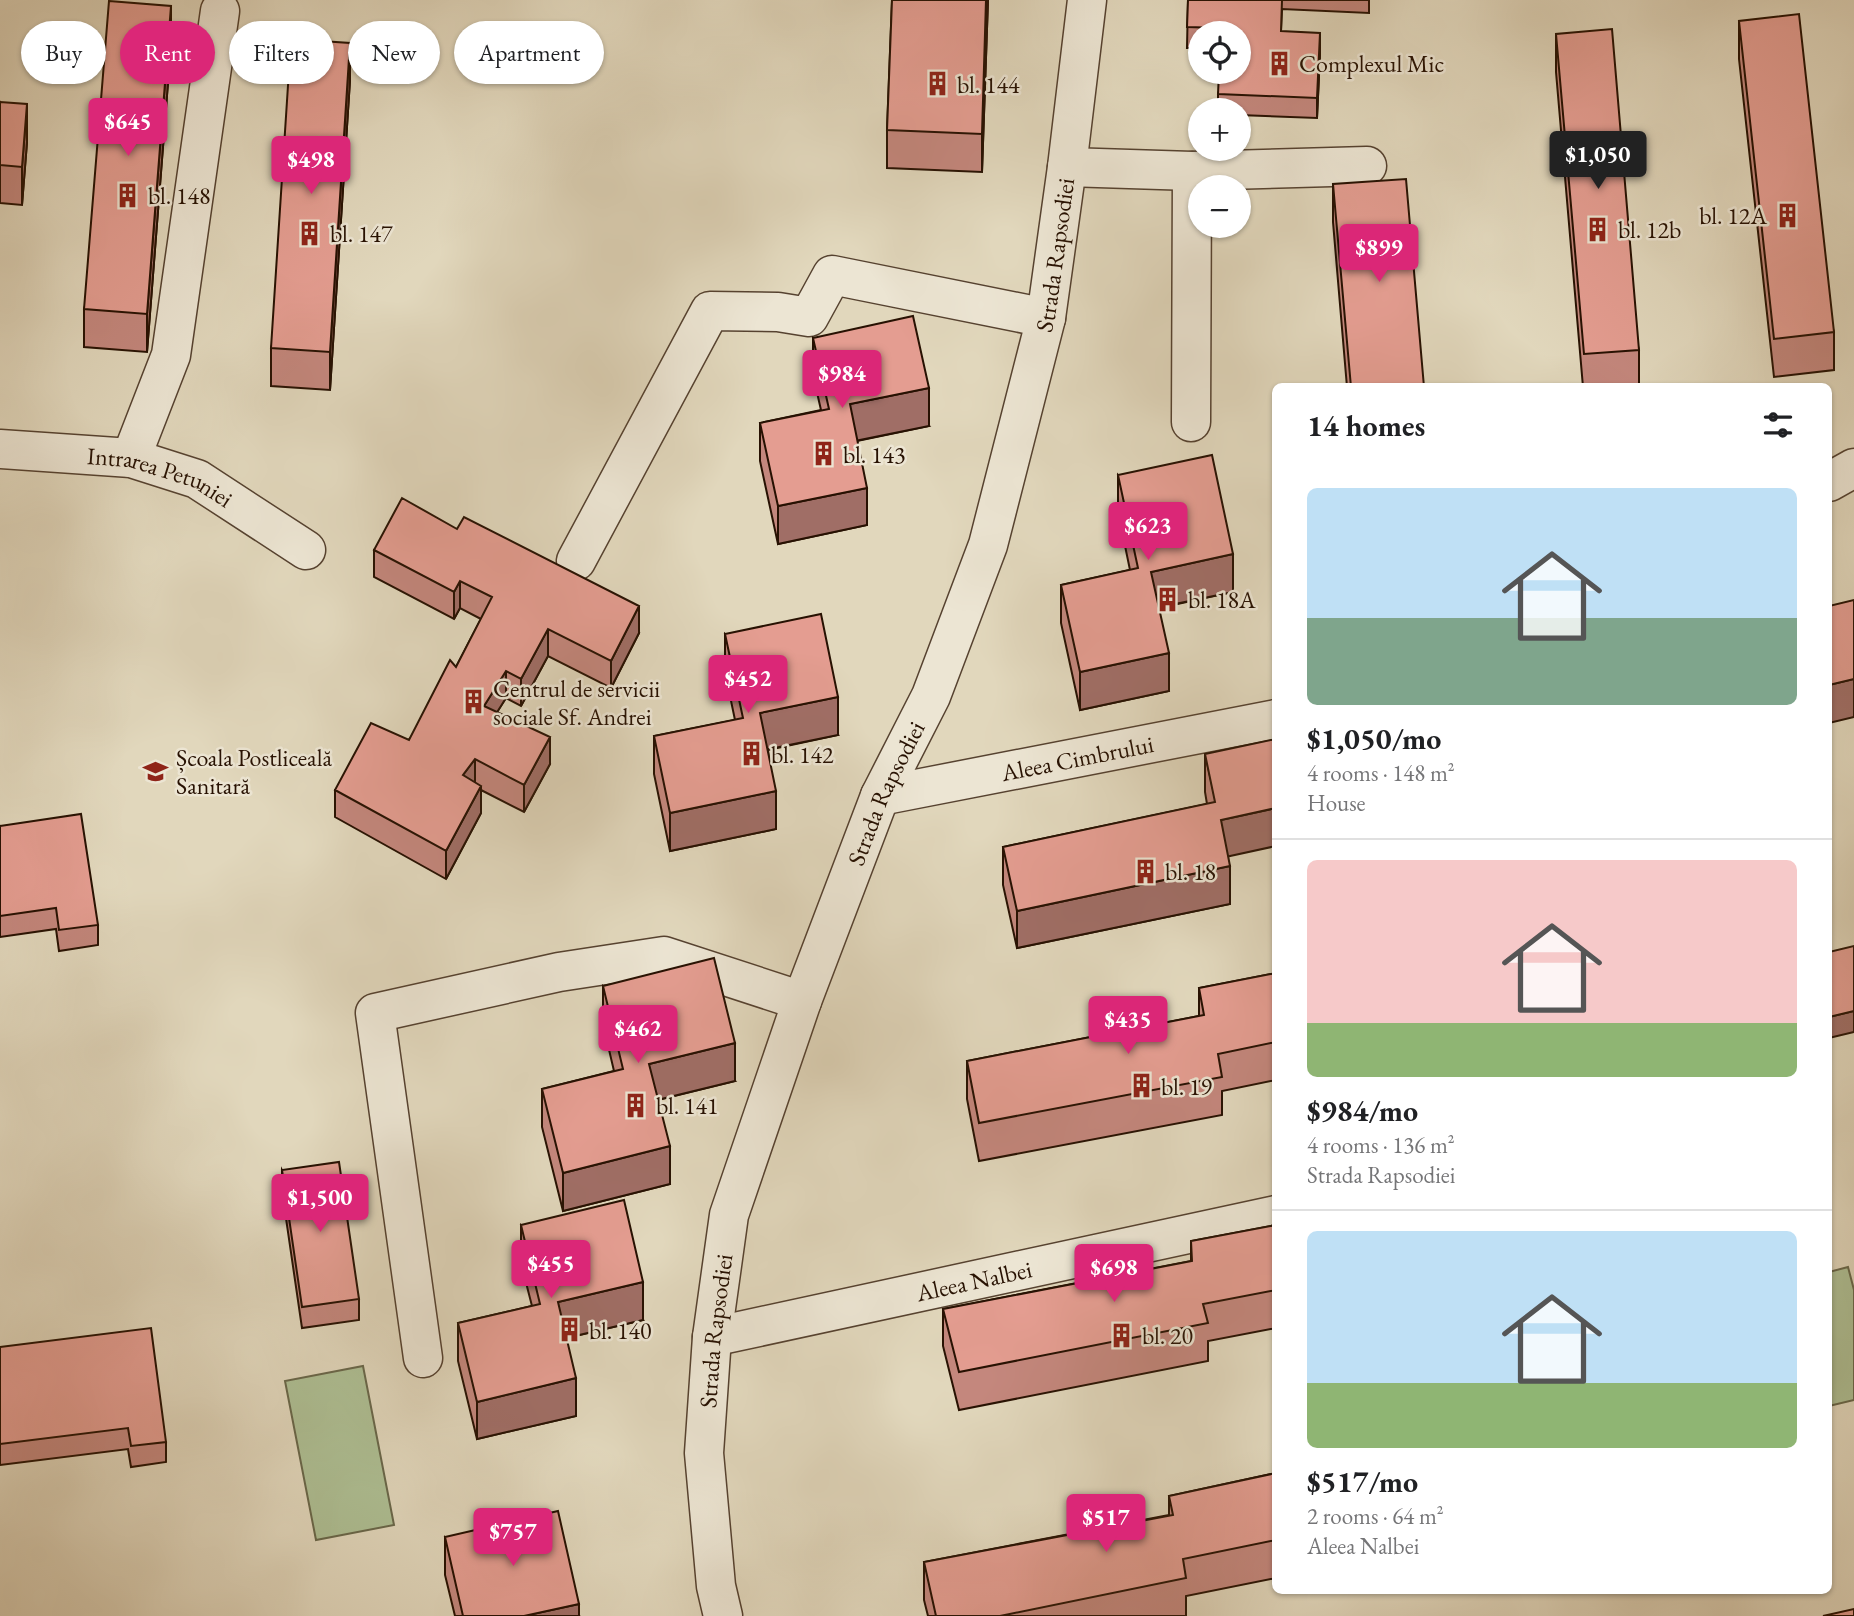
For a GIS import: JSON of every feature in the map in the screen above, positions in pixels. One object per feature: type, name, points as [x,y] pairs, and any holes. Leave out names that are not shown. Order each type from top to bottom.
[{"type":"street","name":"Strada Rapsodiei","points":[[712,1606],[704,1453],[712,1337],[729,1215],[802,1001],[880,796],[931,696],[988,545],[1046,318],[1087,0]]},
{"type":"street","points":[[131,458],[171,355],[220,11]]},
{"type":"street","points":[[1067,167],[1192,172],[1367,166]]},
{"type":"street","points":[[1191,422],[1192,172]]},
{"type":"street","points":[[576,561],[710,311],[778,312],[808,317],[832,275],[1046,318]]},
{"type":"street","name":"Intrarea Petuniei","points":[[0,449],[131,458],[197,479],[306,550]]},
{"type":"street","points":[[1832,480],[1854,468]]},
{"type":"street","name":"Aleea Cimbrului","points":[[880,796],[1272,720]]},
{"type":"street","points":[[423,1358],[375,1013],[559,972],[664,956],[802,1001]]},
{"type":"street","name":"Aleea Nalbei","points":[[712,1337],[1272,1216]]},
{"type":"green space","points":[[1848,1267],[1854,1290],[1854,1400],[1832,1405],[1832,1271]]},
{"type":"green space","points":[[363,1366],[394,1525],[316,1540],[285,1381]]},
{"type":"building","name":"bl. 144","points":[[892,0],[986,0],[982,134],[887,130]]},
{"type":"building","points":[[1188,0],[1282,0],[1281,31],[1320,33],[1317,98],[1218,94],[1218,84],[1251,84],[1251,21],[1188,21],[1187,27]]},
{"type":"building","name":"bl. 148","points":[[109,1],[171,6],[170,21],[120,21],[120,84],[165,84],[147,314],[84,309],[102,84],[106,84]]},
{"type":"building","name":"bl. 12A","points":[[1799,14],[1834,332],[1774,339],[1739,21]]},
{"type":"building","name":"bl. 12b","points":[[1612,29],[1639,350],[1584,354],[1556,34]]},
{"type":"building","name":"bl. 147","points":[[334,42],[348,43],[330,352],[271,348],[288,84],[334,84]]},
{"type":"building","points":[[0,102],[27,104],[22,167],[0,165]]},
{"type":"building","points":[[1406,179],[1424,383],[1351,383],[1333,184]]},
{"type":"building","points":[[913,316],[929,388],[850,404],[867,488],[778,506],[760,423],[829,409],[813,338]]},
{"type":"building","name":"bl. 18A","points":[[1212,455],[1233,554],[1151,572],[1169,653],[1080,672],[1061,585],[1138,568],[1118,475]]},
{"type":"building","name":"Centrul de servicii sociale Sf. Andrei","points":[[402,498],[457,529],[464,517],[639,606],[611,661],[548,629],[521,679],[506,671],[484,706],[550,737],[524,785],[475,759],[463,775],[481,786],[446,851],[335,790],[371,723],[409,740],[450,660],[456,667],[492,597],[460,581],[454,592],[374,550]]},
{"type":"building","points":[[1854,600],[1854,679],[1832,684],[1832,605]]},
{"type":"building","points":[[821,614],[838,697],[760,713],[776,791],[670,813],[654,736],[743,718],[725,634]]},
{"type":"building","points":[[1272,740],[1272,809],[1221,820],[1230,866],[1017,911],[1003,847],[1215,802],[1205,754]]},
{"type":"building","points":[[81,814],[98,925],[59,930],[56,908],[0,916],[0,826]]},
{"type":"building","points":[[1854,946],[1854,1011],[1832,1016],[1832,951]]},
{"type":"building","points":[[714,958],[735,1043],[649,1064],[670,1146],[563,1173],[542,1089],[623,1069],[603,986]]},
{"type":"building","points":[[1272,974],[1272,1043],[1218,1054],[1222,1077],[979,1123],[967,1061],[1204,1015],[1199,988]]},
{"type":"building","points":[[339,1162],[359,1299],[302,1307],[282,1170]]},
{"type":"building","points":[[624,1200],[643,1282],[558,1302],[576,1378],[477,1402],[458,1323],[540,1304],[521,1225]]},
{"type":"building","points":[[1272,1226],[1272,1291],[1203,1304],[1208,1323],[959,1372],[943,1309],[1192,1261],[1191,1241]]},
{"type":"building","points":[[151,1328],[166,1442],[131,1446],[128,1428],[0,1444],[0,1347]]},
{"type":"building","points":[[1272,1474],[1272,1541],[1183,1559],[1186,1578],[1000,1616],[936,1616],[924,1562],[1173,1515],[1169,1496]]},
{"type":"building","points":[[558,1511],[579,1604],[524,1616],[463,1616],[445,1537]]},
{"type":"building","points":[[1854,1609],[1854,1616],[1823,1616]]},
{"type":"place","name":"Complexul Mic","points":[[1279,63]]},
{"type":"place","name":"bl. 144","points":[[937,84]]},
{"type":"place","name":"bl. 148","points":[[128,195]]},
{"type":"place","name":"bl. 12A","points":[[1787,215]]},
{"type":"place","name":"bl. 12b","points":[[1598,229]]},
{"type":"place","name":"bl. 147","points":[[310,233]]},
{"type":"place","name":"bl. 143","points":[[823,454]]},
{"type":"place","name":"bl. 18A","points":[[1168,599]]},
{"type":"place","name":"Centrul de servicii sociale Sf. Andrei","points":[[473,702]]},
{"type":"place","name":"bl. 142","points":[[751,754]]},
{"type":"place","name":"Școala Postliceală Sanitară","points":[[156,771]]},
{"type":"place","name":"bl. 18","points":[[1145,871]]},
{"type":"place","name":"bl. 19","points":[[1141,1086]]},
{"type":"place","name":"bl. 141","points":[[636,1105]]},
{"type":"place","name":"bl. 140","points":[[569,1330]]},
{"type":"place","name":"bl. 20","points":[[1122,1335]]}]
